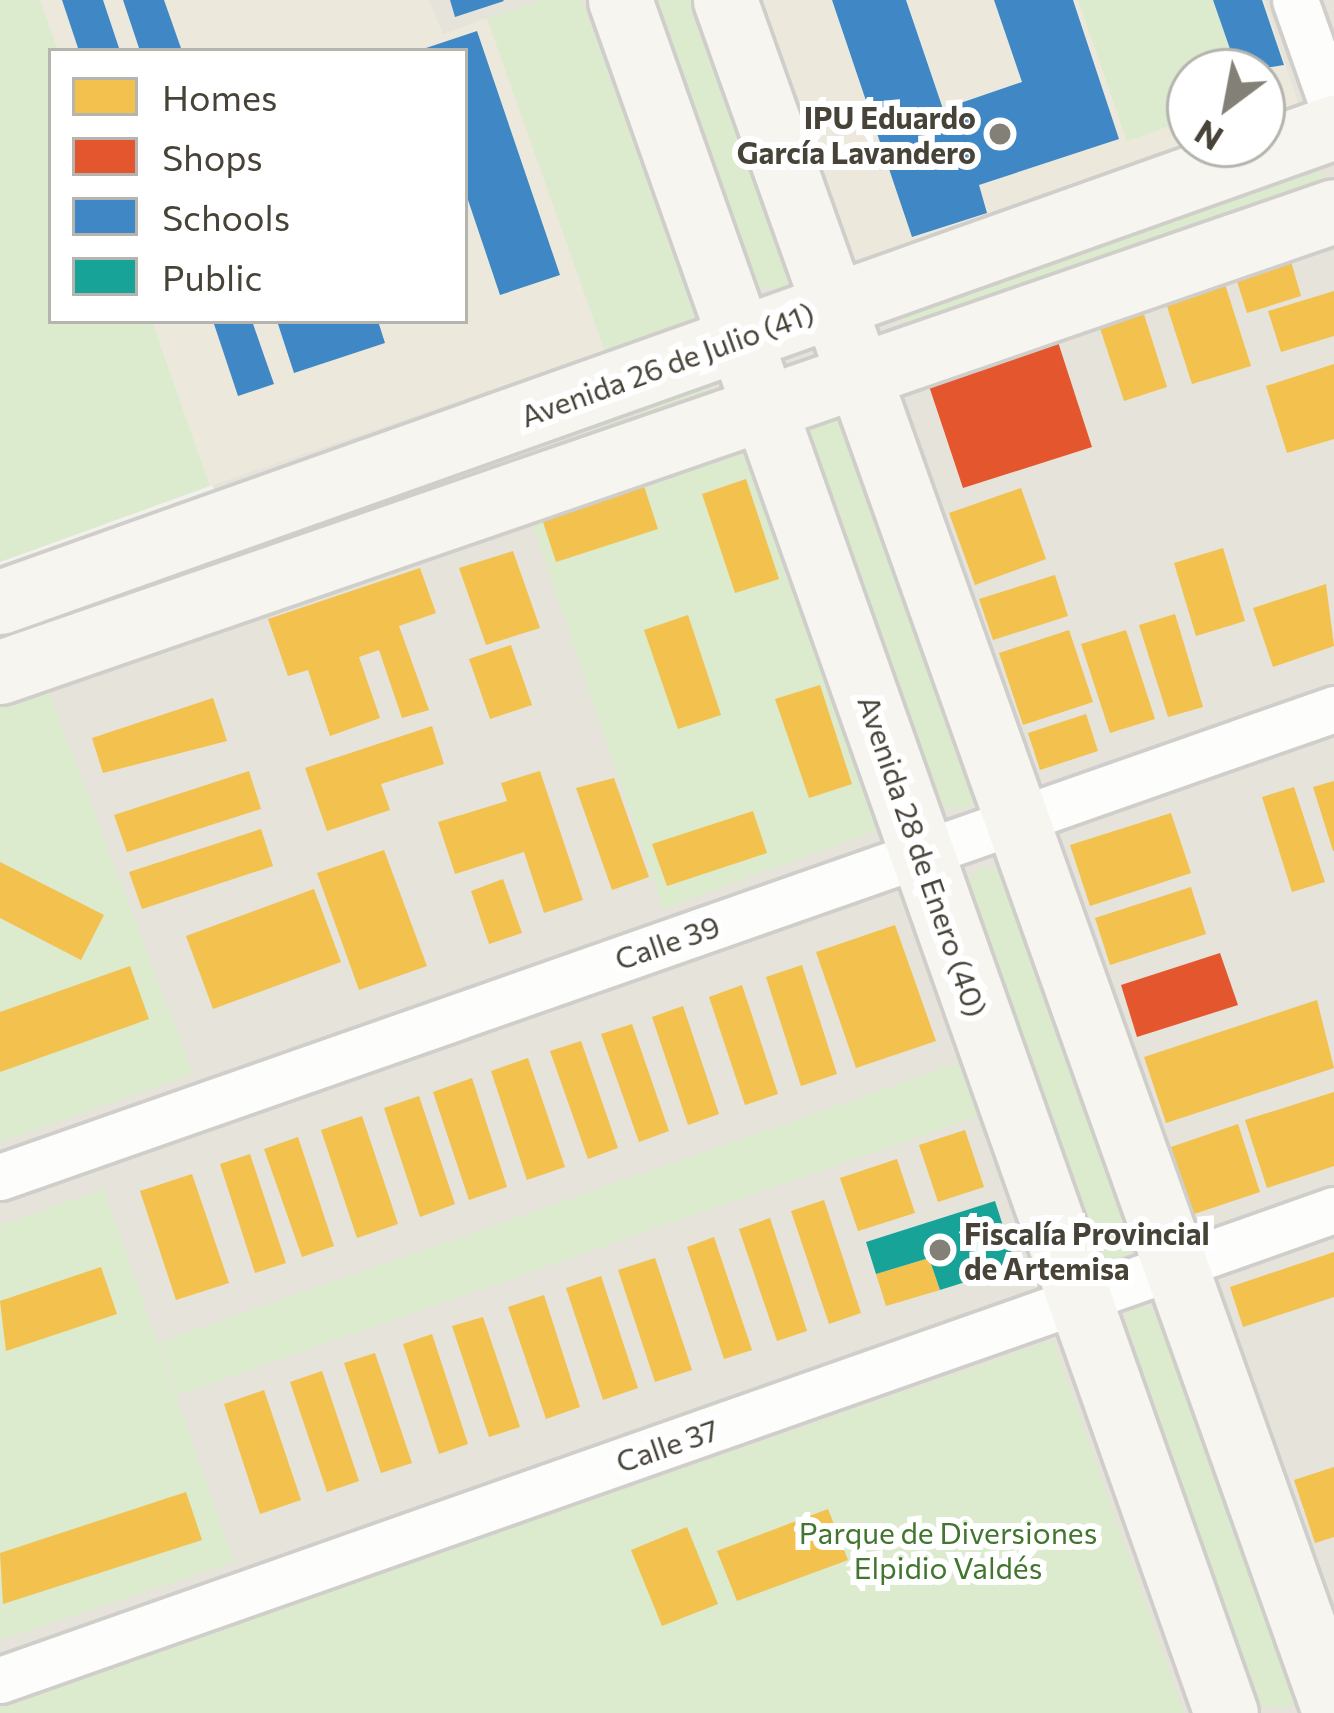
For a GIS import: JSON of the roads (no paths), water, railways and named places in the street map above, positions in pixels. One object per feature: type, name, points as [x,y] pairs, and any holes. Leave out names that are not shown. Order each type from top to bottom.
[{"type":"main road","name":"Avenida 28 de Enero (40)","points":[[620,0],[1226,1713]]},
{"type":"main road","points":[[725,0],[1334,1711]]},
{"type":"main road","name":"Avenida 26 de Julio (41)","points":[[0,602],[1334,127]]},
{"type":"main road","points":[[0,672],[763,402],[860,377],[1334,212]]},
{"type":"street","points":[[1295,0],[1334,111]]},
{"type":"street","name":"Calle 39","points":[[0,1177],[1334,709]]},
{"type":"street","name":"Calle 37","points":[[0,1681],[1334,1210]]},
{"type":"place","name":"IPU Eduardo García Lavandero","points":[[1000,134]]},
{"type":"place","name":"Fiscalía Provincial de Artemisa","points":[[940,1250]]},
{"type":"park label","name":"Parque de Diversiones Elpidio Valdés","points":[[948,1550]]}]
